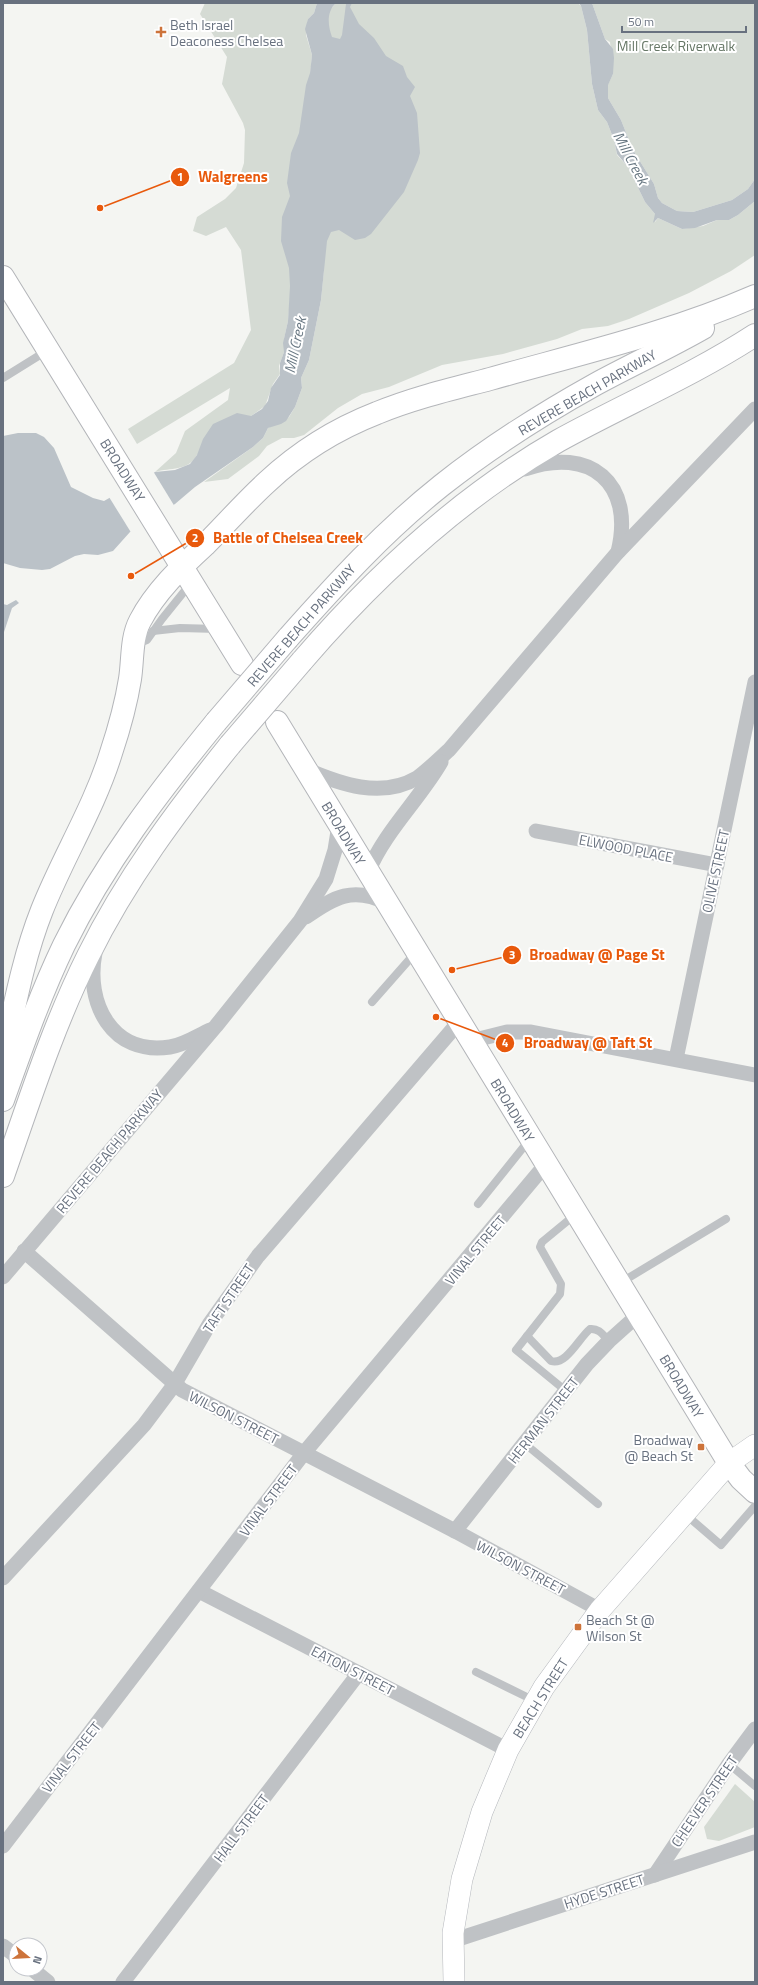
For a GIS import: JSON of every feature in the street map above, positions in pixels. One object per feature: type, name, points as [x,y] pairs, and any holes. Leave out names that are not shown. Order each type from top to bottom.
[{"type":"main road","name":"BROADWAY","points":[[3,277],[242,664]]},
{"type":"main road","points":[[3,1059],[20,982],[34,932],[48,896],[99,787],[112,750],[128,692],[136,628],[147,608],[187,575],[278,472],[316,444],[351,424],[410,400],[666,330],[713,314],[755,296]]},
{"type":"main road","name":"REVERE BEACH PARKWAY","points":[[3,1100],[46,983],[86,904],[117,852],[142,816],[216,722],[288,638],[372,546],[417,505],[468,466],[569,400],[691,335],[755,296]]},
{"type":"main road","name":"REVERE BEACH PARKWAY","points":[[3,1176],[58,1022],[102,928],[131,878],[159,836],[230,745],[352,605],[393,564],[438,524],[496,481],[558,442],[702,366],[755,335]]},
{"type":"main road","name":"BROADWAY","points":[[277,722],[729,1463],[741,1479],[755,1492]]},
{"type":"street","points":[[305,769],[352,786],[374,789],[388,788],[404,784],[418,777],[449,750],[618,552],[754,411]]},
{"type":"street","name":"REVERE BEACH PARKWAY","points":[[496,481],[531,466],[555,461],[572,462],[594,470],[610,485],[620,505],[622,529],[618,552]]},
{"type":"street","name":"OLIVE STREET","points":[[676,1059],[755,682]]},
{"type":"street","points":[[368,872],[381,845],[427,787],[449,750]]},
{"type":"street","name":"REVERE BEACH PARKWAY","points":[[3,1277],[216,1026],[300,921],[322,886],[328,872],[335,850],[339,825]]},
{"type":"street","name":"ELWOOD PLACE","points":[[536,831],[717,865]]},
{"type":"street","name":"REVERE BEACH PARKWAY","points":[[300,921],[331,900],[343,896],[361,894],[387,903]]},
{"type":"street","name":"REVERE BEACH PARKWAY","points":[[102,928],[94,958],[94,990],[100,1013],[114,1031],[132,1042],[158,1048],[177,1046],[216,1026]]},
{"type":"street","name":"TAFT STREET","points":[[3,1578],[122,1451],[154,1413],[174,1385],[210,1323],[258,1256],[459,1022]]},
{"type":"street","points":[[471,1041],[507,1032],[525,1031],[755,1075]]},
{"type":"street","name":"VINAL STREET","points":[[3,1846],[304,1453],[546,1164]]},
{"type":"street","name":"WILSON STREET","points":[[24,1251],[174,1385],[188,1394],[455,1532],[600,1610]]},
{"type":"street","name":"HERMAN STREET","points":[[455,1532],[587,1364],[609,1341],[638,1315]]},
{"type":"street","name":"BEACH STREET","points":[[454,1982],[452,1941],[462,1879],[482,1812],[508,1750],[535,1701],[600,1610],[729,1463],[755,1445]]},
{"type":"street","name":"EATON STREET","points":[[199,1591],[508,1750]]},
{"type":"street","name":"HALL STREET","points":[[123,1982],[359,1673]]},
{"type":"street","name":"CHEEVER STREET","points":[[655,1875],[729,1764],[755,1729]]},
{"type":"street","name":"HYDE STREET","points":[[452,1941],[755,1842]]},
{"type":"lane","points":[[3,378],[48,350]]},
{"type":"lane","points":[[133,646],[145,642],[187,575]]},
{"type":"lane","points":[[153,631],[180,628],[220,629]]},
{"type":"lane","points":[[372,1002],[416,952]]},
{"type":"lane","points":[[478,1204],[530,1138]]},
{"type":"lane","points":[[566,1391],[516,1350],[560,1294],[561,1284],[540,1247],[542,1242],[576,1214]]},
{"type":"lane","points":[[619,1284],[726,1219]]},
{"type":"lane","points":[[527,1336],[550,1360],[555,1362],[563,1360],[590,1329],[595,1328],[600,1331],[609,1341]]},
{"type":"lane","points":[[524,1443],[598,1504]]},
{"type":"lane","points":[[684,1514],[721,1545],[755,1506]]},
{"type":"lane","points":[[476,1672],[535,1701]]},
{"type":"lane","points":[[729,1764],[755,1786]]},
{"type":"green space","points":[[205,3],[317,3],[314,13],[308,19],[306,35],[312,55],[288,321],[284,339],[284,352],[279,366],[280,374],[273,384],[265,406],[197,455],[184,467],[155,472],[176,453],[185,431],[228,400],[230,388],[137,444],[128,429],[234,363],[251,330],[241,250],[226,227],[206,236],[193,231],[197,217],[225,199],[236,188],[244,163],[245,130],[243,123],[222,84],[227,57],[200,14]]},
{"type":"green space","points":[[336,3],[578,3],[581,6],[587,30],[592,84],[598,110],[607,122],[614,140],[617,155],[628,167],[645,202],[655,214],[655,222],[658,218],[682,229],[703,226],[717,220],[729,220],[738,215],[755,201],[755,255],[731,271],[689,293],[629,319],[608,326],[582,329],[557,339],[503,354],[442,365],[389,387],[362,394],[338,408],[304,435],[294,438],[282,438],[267,446],[259,456],[228,479],[204,482],[253,447],[263,438],[268,428],[289,417],[295,407],[302,388],[301,378],[309,360],[321,300],[324,269],[323,40],[329,11]]},
{"type":"green space","name":"Mill Creek Riverwalk","points":[[592,3],[755,3],[755,179],[748,189],[732,200],[693,212],[677,211],[662,203],[658,198],[654,184],[633,150],[621,120],[608,98],[608,84],[613,74],[610,42],[605,39]]},
{"type":"green space","points":[[735,1784],[755,1802],[755,1827],[719,1841],[707,1839],[704,1827]]},
{"type":"water","name":"Mill Creek","points":[[317,3],[336,3],[329,15],[329,24],[332,37],[340,39],[342,35],[346,4],[352,3],[350,7],[359,24],[374,38],[386,56],[403,66],[407,77],[415,87],[410,96],[417,113],[420,153],[404,192],[371,234],[365,238],[355,240],[339,230],[331,232],[327,241],[321,300],[309,360],[301,378],[302,388],[295,407],[286,421],[268,428],[263,438],[253,447],[195,487],[175,504],[130,532],[113,551],[98,555],[84,554],[75,556],[50,569],[42,570],[20,568],[3,563],[3,436],[18,433],[36,433],[44,437],[54,448],[71,487],[93,498],[104,501],[155,472],[175,470],[190,464],[197,455],[203,439],[213,424],[237,413],[251,416],[262,409],[268,401],[271,388],[280,375],[280,363],[284,352],[283,343],[288,321],[290,286],[289,268],[281,241],[282,217],[290,196],[287,183],[291,153],[299,133],[306,85],[310,73],[312,55],[305,29],[308,19],[314,13]]},
{"type":"water","name":"Mill Creek","points":[[579,3],[592,3],[605,39],[613,49],[613,74],[608,85],[608,98],[621,120],[633,150],[654,184],[658,198],[662,203],[677,211],[693,212],[732,200],[748,189],[755,179],[755,201],[738,215],[729,220],[717,220],[695,228],[682,229],[658,218],[653,223],[655,214],[645,202],[628,167],[617,154],[614,140],[607,122],[598,110],[592,84],[587,30]]},
{"type":"water","points":[[16,600],[19,603],[12,608],[3,635],[3,604],[7,605]]},
{"type":"pier","points":[[153,471],[175,507],[132,534],[109,497]]},
{"type":"place","name":"Beth Israel Deaconess Chelsea","points":[[161,32]]},
{"type":"place","name":"Walgreens","points":[[100,208]]},
{"type":"place","name":"Battle of Chelsea Creek","points":[[131,576]]},
{"type":"place","name":"Broadway @ Page St","points":[[452,970]]},
{"type":"place","name":"Broadway @ Taft St","points":[[436,1017]]},
{"type":"place","name":"Broadway @ Beach St","points":[[701,1447]]},
{"type":"place","name":"Beach St @ Wilson St","points":[[578,1627]]}]
